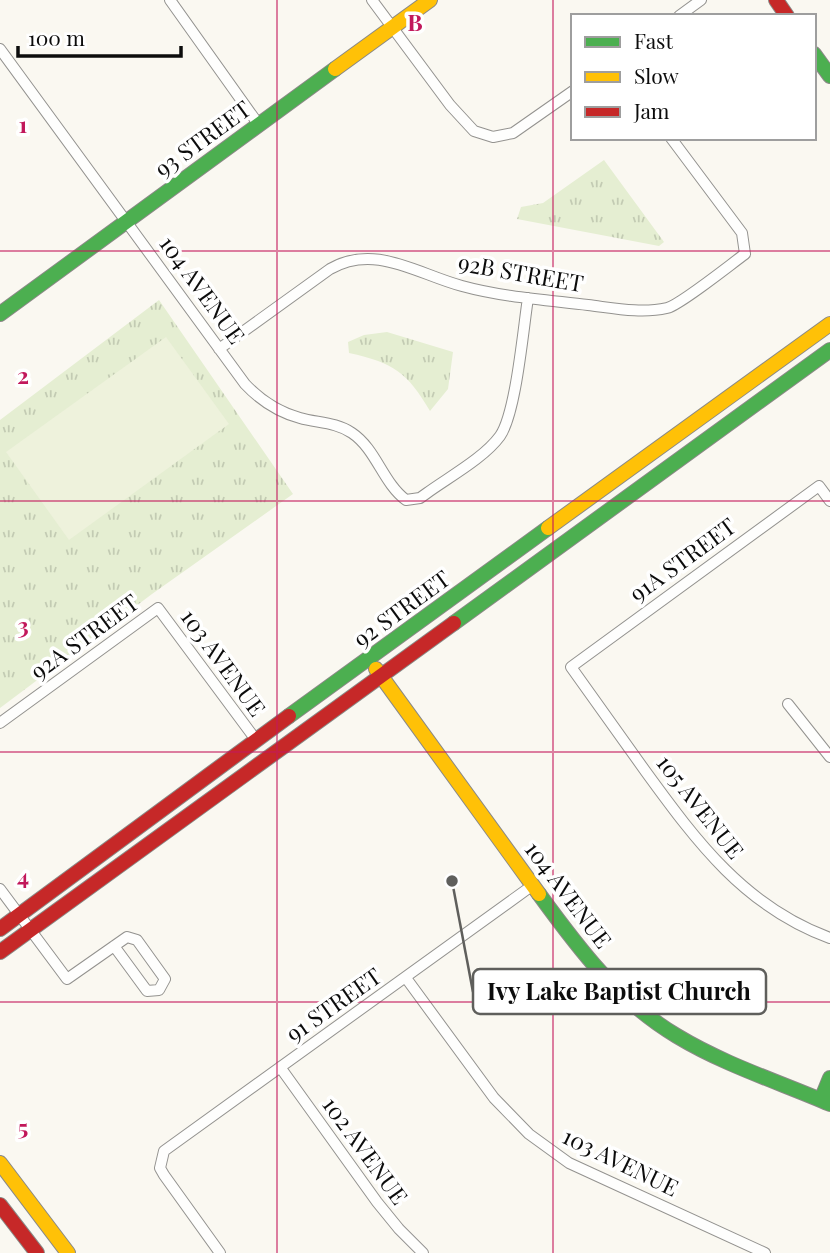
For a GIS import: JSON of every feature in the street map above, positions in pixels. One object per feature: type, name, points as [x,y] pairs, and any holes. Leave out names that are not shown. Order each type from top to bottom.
[{"type":"main road","name":"93 STREET","points":[[0,314],[430,0]]},
{"type":"main road","points":[[816,57],[830,76]]},
{"type":"main road","name":"92 STREET","points":[[0,929],[830,324]]},
{"type":"main road","name":"92 STREET","points":[[0,952],[830,350]]},
{"type":"main road","name":"104 AVENUE","points":[[369,660],[594,967],[624,997],[653,1020],[702,1049],[826,1102]]},
{"type":"main road","points":[[826,1102],[830,1078]]},
{"type":"main road","points":[[0,1163],[68,1253]]},
{"type":"main road","points":[[0,1205],[37,1253]]},
{"type":"street","points":[[170,0],[259,125]]},
{"type":"street","points":[[372,0],[450,105],[474,131],[494,137],[513,133],[571,92]]},
{"type":"street","points":[[682,14],[701,0]]},
{"type":"street","name":"104 AVENUE","points":[[0,49],[245,384],[267,404],[301,419],[335,425],[355,435],[364,443],[402,497],[412,500],[427,493],[479,455],[500,435],[510,411],[528,298]]},
{"type":"street","name":"92B STREET","points":[[219,349],[330,269],[353,259],[386,260],[461,286],[528,298],[639,311],[669,308],[745,254],[742,233],[672,140]]},
{"type":"street","name":"91A STREET","points":[[571,667],[819,486],[830,501]]},
{"type":"street","name":"92A STREET","points":[[0,723],[158,608]]},
{"type":"street","name":"103 AVENUE","points":[[158,608],[256,740]]},
{"type":"street","name":"105 AVENUE","points":[[571,667],[690,831],[717,863],[739,885],[766,905],[830,938]]},
{"type":"street","points":[[788,704],[830,757]]},
{"type":"street","name":"91 STREET","points":[[220,1253],[160,1167],[160,1158],[169,1146],[533,886]]},
{"type":"street","points":[[0,889],[67,979],[114,946],[127,937],[137,940],[165,979],[159,990],[147,991],[114,946]]},
{"type":"street","name":"103 AVENUE","points":[[406,978],[494,1098],[529,1134],[569,1163],[765,1253]]},
{"type":"street","name":"102 AVENUE","points":[[280,1067],[377,1202],[423,1253]]},
{"type":"green space","points":[[604,160],[664,242],[659,246],[517,219],[521,207],[543,203]]},
{"type":"green space","points":[[159,300],[293,494],[152,594],[0,708],[0,420]]},
{"type":"green space","points":[[387,332],[453,352],[448,389],[430,411],[414,387],[398,371],[388,365],[349,353],[348,342],[364,335]]},
{"type":"green space","points":[[166,337],[229,424],[69,540],[6,452]]},
{"type":"traffic: fast","points":[[816,57],[830,76]]},
{"type":"traffic: fast","points":[[0,314],[335,69]]},
{"type":"traffic: fast","points":[[454,623],[830,350]]},
{"type":"traffic: fast","points":[[289,716],[548,528]]},
{"type":"traffic: fast","points":[[539,894],[601,973],[636,1007],[656,1022],[714,1056],[830,1104]]},
{"type":"traffic: fast","points":[[821,1100],[830,1078]]},
{"type":"traffic: slow","points":[[335,69],[430,0]]},
{"type":"traffic: slow","points":[[548,528],[830,324]]},
{"type":"traffic: slow","points":[[376,669],[539,894]]},
{"type":"traffic: slow","points":[[0,1163],[68,1253]]},
{"type":"traffic: jam","points":[[776,0],[786,14]]},
{"type":"traffic: jam","points":[[0,952],[454,623]]},
{"type":"traffic: jam","points":[[0,929],[289,716]]},
{"type":"traffic: jam","points":[[0,1205],[37,1253]]},
{"type":"place","name":"Ivy Lake Baptist Church","points":[[452,881]]}]
